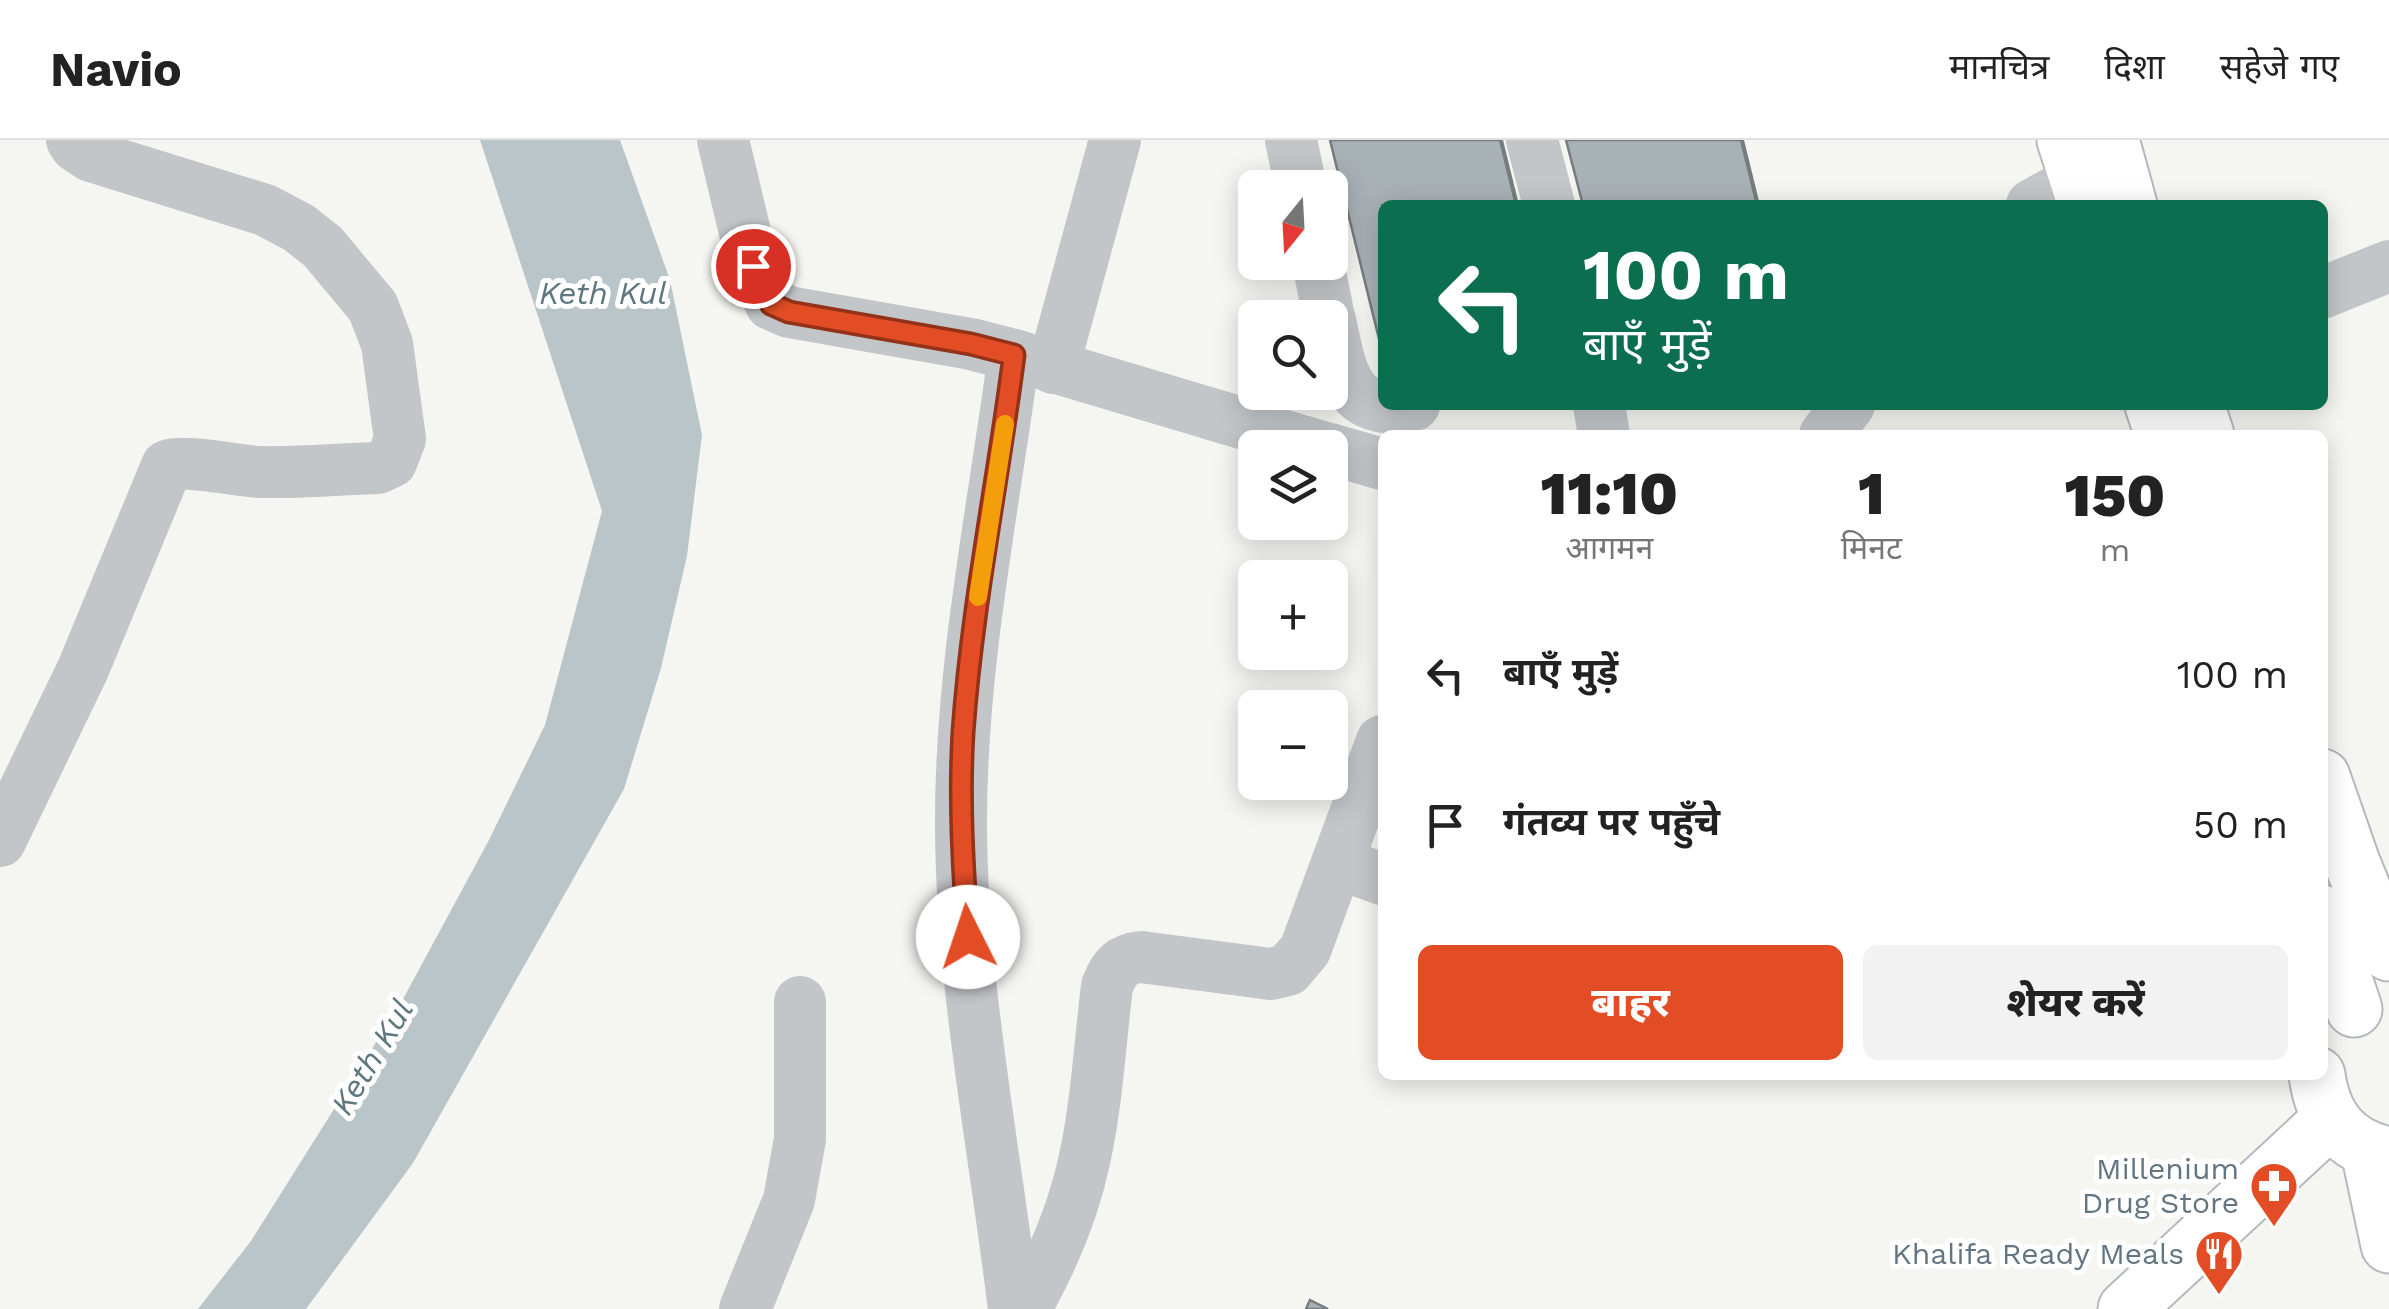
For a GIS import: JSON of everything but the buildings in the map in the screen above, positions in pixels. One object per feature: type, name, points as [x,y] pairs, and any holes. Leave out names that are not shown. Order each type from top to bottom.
[{"type":"main road","points":[[2328,793],[2389,953]]},
{"type":"main road","points":[[2328,932],[2355,1018]]},
{"type":"main road","points":[[2126,1309],[2352,1125],[2389,1245]]},
{"type":"street","points":[[0,841],[82,669],[167,466],[177,462],[267,472],[378,468],[390,462],[400,439],[387,344],[374,307],[323,248],[299,228],[265,210],[91,156],[72,140]]},
{"type":"street","points":[[723,140],[753,266],[771,304],[789,312],[971,344],[1267,430]]},
{"type":"street","points":[[1014,1309],[979,1048],[961,830],[963,734],[980,578],[997,482],[1033,361],[1116,140]]},
{"type":"street","points":[[1291,140],[1298,170]]},
{"type":"street","points":[[1532,140],[1548,200]]},
{"type":"street","points":[[2328,291],[2389,266]]},
{"type":"street","points":[[1348,384],[1372,406],[1378,406]]},
{"type":"street","points":[[1829,430],[1844,410]]},
{"type":"street","points":[[1348,454],[1378,463]]},
{"type":"street","points":[[1025,1309],[1066,1224],[1085,1158],[1107,986],[1114,970],[1127,959],[1141,957],[1271,974],[1288,970],[1360,871],[1378,764]]},
{"type":"street","points":[[746,1309],[788,1200],[800,1139],[800,1002]]},
{"type":"water","name":"Keth Kul","points":[[480,140],[620,140],[670,280],[702,435],[687,556],[661,668],[624,789],[413,1163],[306,1309],[198,1309],[251,1241],[402,1001],[489,840],[545,725],[602,511]]},
{"type":"slow traffic","points":[[978,597],[1005,424]]},
{"type":"place","name":"Millenium Drug Store","points":[[2274,1228]]},
{"type":"place","name":"Khalifa Ready Meals","points":[[2219,1296]]},
{"type":"route","points":[[753,266],[771,304],[789,312],[1014,355],[982,560],[963,734],[961,830],[968,937]]}]
